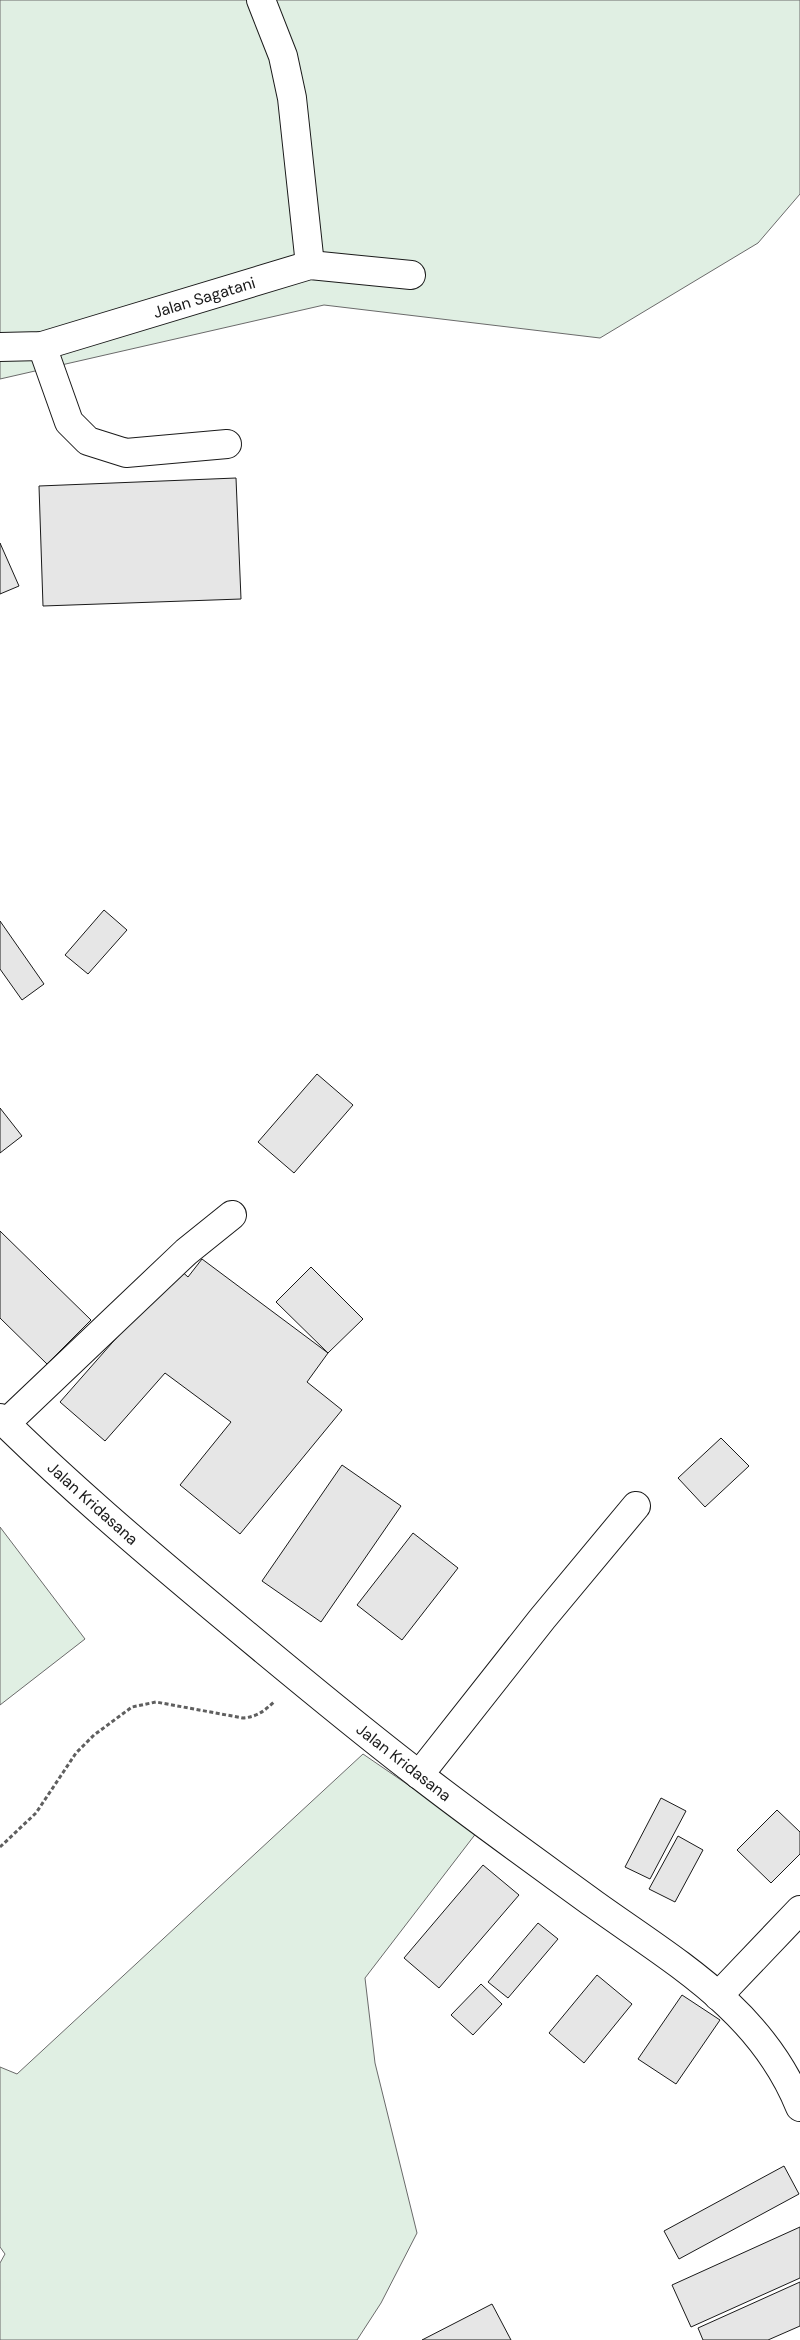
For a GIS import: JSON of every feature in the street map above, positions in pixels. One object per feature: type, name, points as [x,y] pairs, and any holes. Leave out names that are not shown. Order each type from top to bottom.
[{"type":"street","points":[[261,0],[283,56],[292,98],[310,265]]},
{"type":"street","name":"Jalan Sagatani","points":[[0,348],[42,346],[310,265],[411,275]]},
{"type":"street","points":[[42,346],[69,422],[88,441],[126,453],[227,444]]},
{"type":"street","points":[[3,1421],[186,1252],[232,1215]]},
{"type":"street","name":"Jalan Kridasana","points":[[3,1421],[146,1551],[298,1678],[419,1775],[697,1977],[742,2017],[770,2051],[793,2090],[800,2107]]},
{"type":"street","points":[[419,1775],[542,1619],[636,1506]]},
{"type":"street","points":[[718,1996],[800,1910]]},
{"type":"path","points":[[0,1847],[36,1813],[76,1753],[94,1735],[132,1707],[156,1702],[233,1718],[252,1718],[263,1712],[298,1678]]},
{"type":"green space","points":[[0,0],[800,0],[800,194],[758,243],[600,338],[324,305],[0,379]]},
{"type":"green space","points":[[0,1527],[85,1639],[0,1705]]},
{"type":"green space","points":[[363,1754],[477,1832],[365,1978],[375,2063],[417,2233],[381,2303],[357,2340],[0,2340],[0,2263],[5,2254],[0,2247],[0,2067],[17,2074]]},
{"type":"building","points":[[236,478],[241,599],[43,606],[39,486]]},
{"type":"building","points":[[0,543],[19,586],[0,594]]},
{"type":"building","points":[[104,910],[127,930],[88,974],[65,955]]},
{"type":"building","points":[[0,921],[44,984],[22,1000],[0,969]]},
{"type":"building","points":[[317,1074],[353,1105],[294,1173],[258,1142]]},
{"type":"building","points":[[0,1108],[22,1136],[0,1153]]},
{"type":"building","points":[[0,1231],[91,1320],[47,1364],[0,1318]]},
{"type":"building","points":[[202,1259],[328,1353],[307,1382],[342,1410],[240,1534],[180,1485],[231,1422],[165,1373],[105,1441],[60,1402],[178,1268],[188,1277]]},
{"type":"building","points":[[311,1267],[363,1319],[328,1353],[276,1302]]},
{"type":"building","points":[[721,1438],[749,1466],[705,1507],[678,1478]]},
{"type":"building","points":[[342,1465],[401,1506],[321,1622],[262,1581]]},
{"type":"building","points":[[413,1533],[458,1568],[402,1640],[357,1605]]},
{"type":"building","points":[[661,1798],[686,1811],[650,1879],[625,1867]]},
{"type":"building","points":[[777,1810],[800,1832],[800,1854],[771,1883],[737,1850]]},
{"type":"building","points":[[678,1836],[703,1850],[675,1902],[649,1889]]},
{"type":"building","points":[[483,1865],[519,1895],[439,1988],[404,1958]]},
{"type":"building","points":[[538,1923],[558,1939],[508,1998],[488,1982]]},
{"type":"building","points":[[597,1975],[632,2004],[584,2063],[549,2033]]},
{"type":"building","points":[[481,1984],[502,2004],[473,2035],[451,2015]]},
{"type":"building","points":[[682,1995],[720,2020],[676,2084],[638,2059]]},
{"type":"building","points":[[784,2166],[799,2194],[679,2259],[664,2231]]},
{"type":"building","points":[[800,2227],[800,2278],[691,2327],[672,2285]]},
{"type":"building","points":[[800,2282],[800,2326],[768,2340],[703,2340],[698,2328]]},
{"type":"building","points":[[492,2304],[511,2340],[422,2340]]}]
